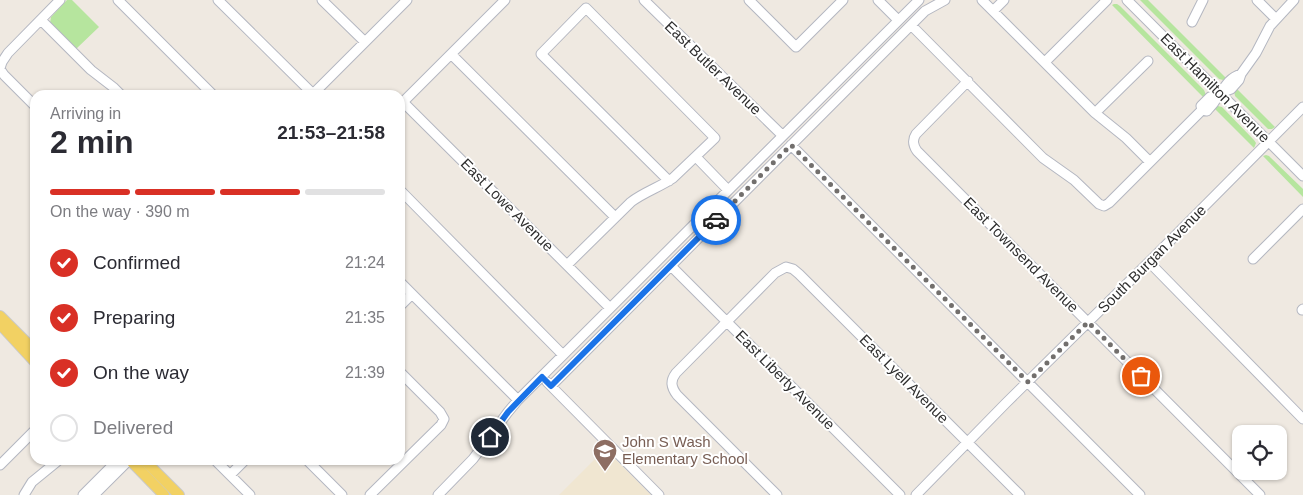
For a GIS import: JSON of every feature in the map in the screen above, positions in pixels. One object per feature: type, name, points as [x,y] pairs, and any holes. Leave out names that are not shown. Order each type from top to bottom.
[{"type":"main road","points":[[0,316],[30,354]]},
{"type":"main road","points":[[0,324],[30,355]]},
{"type":"main road","points":[[134,465],[164,495]]},
{"type":"main road","points":[[149,465],[179,495]]},
{"type":"street","points":[[30,101],[4,75],[0,68],[8,53],[60,0]]},
{"type":"street","points":[[118,0],[208,90]]},
{"type":"street","points":[[218,0],[308,90]]},
{"type":"street","points":[[322,0],[365,42]]},
{"type":"street","points":[[316,90],[407,0]]},
{"type":"street","points":[[405,100],[505,0]]},
{"type":"street","name":"East Butler Avenue","points":[[644,0],[782,136]]},
{"type":"street","points":[[749,0],[796,47],[843,0]]},
{"type":"street","points":[[878,0],[900,18]]},
{"type":"street","points":[[887,0],[900,18]]},
{"type":"street","points":[[438,495],[473,459],[518,400],[919,0]]},
{"type":"street","points":[[551,386],[911,25],[928,9],[945,0]]},
{"type":"street","points":[[982,0],[1095,113],[1126,138],[1150,162]]},
{"type":"street","points":[[993,11],[1004,0]]},
{"type":"street","points":[[1044,62],[1107,0]]},
{"type":"street","name":"East Hamilton Avenue","points":[[1127,0],[1303,176]]},
{"type":"street","points":[[1192,22],[1203,0]]},
{"type":"street","points":[[1257,0],[1276,19]]},
{"type":"street","points":[[911,25],[1043,158],[1074,180],[1099,204],[1104,206],[1109,204],[1202,110],[1206,111],[1215,102],[1220,93],[1231,89],[1256,53],[1270,26],[1294,0]]},
{"type":"street","points":[[567,265],[636,198],[668,181],[715,138],[586,8],[541,54],[668,181]]},
{"type":"street","points":[[41,20],[91,70],[116,90]]},
{"type":"street","points":[[451,54],[615,217]]},
{"type":"street","points":[[1095,113],[1148,61]]},
{"type":"street","name":"East Townsend Avenue","points":[[968,81],[918,131],[913,140],[917,152],[1260,495]]},
{"type":"street","name":"East Lowe Avenue","points":[[405,106],[610,308]]},
{"type":"street","name":"South Burgan Avenue","points":[[916,495],[1303,108]]},
{"type":"street","points":[[791,145],[1140,495]]},
{"type":"street","points":[[696,157],[728,190]]},
{"type":"street","points":[[405,195],[563,355]]},
{"type":"street","points":[[1253,259],[1303,209]]},
{"type":"street","points":[[1149,262],[1303,419]]},
{"type":"street","name":"East Liberty Avenue","points":[[671,266],[900,495]]},
{"type":"street","name":"East Lyell Avenue","points":[[727,322],[775,273],[786,267],[793,269],[1020,495]]},
{"type":"street","points":[[405,287],[518,400]]},
{"type":"street","points":[[405,301],[412,294]]},
{"type":"street","points":[[727,322],[672,377],[671,383],[677,395],[777,495]]},
{"type":"street","points":[[405,377],[440,412],[444,419],[441,425],[405,457]]},
{"type":"street","points":[[542,377],[659,495]]},
{"type":"street","points":[[0,465],[30,435]]},
{"type":"street","points":[[24,495],[32,482],[53,465]]},
{"type":"street","points":[[83,495],[113,465]]},
{"type":"street","points":[[94,495],[124,465]]},
{"type":"street","points":[[220,465],[250,495]]},
{"type":"street","points":[[230,475],[240,465]]},
{"type":"street","points":[[313,465],[342,495]]},
{"type":"street","points":[[370,495],[396,465]]},
{"type":"shaded area","name":"John S Wash Elementary School","points":[[605,449],[651,495],[559,495]]},
{"type":"green space","points":[[67,0],[72,0],[99,27],[76,49],[50,23],[51,17]]},
{"type":"green space","points":[[1140,0],[1148,0],[1226,78],[1223,80],[1219,79]]},
{"type":"green space","points":[[1112,5],[1120,6],[1204,90],[1206,95],[1204,98]]},
{"type":"green space","points":[[1236,88],[1275,127],[1268,129],[1235,96],[1234,91]]},
{"type":"green space","points":[[1216,106],[1222,107],[1254,140],[1256,143],[1254,148],[1214,108]]},
{"type":"green space","points":[[1266,155],[1303,189],[1303,197],[1263,156]]},
{"type":"way so far","points":[[716,220],[791,145],[1028,382],[1088,322],[1141,376]]},
{"type":"place","name":"John S Wash Elementary School","points":[[605,472]]},
{"type":"route","points":[[490,437],[518,400],[542,377],[551,386],[716,220]]}]
